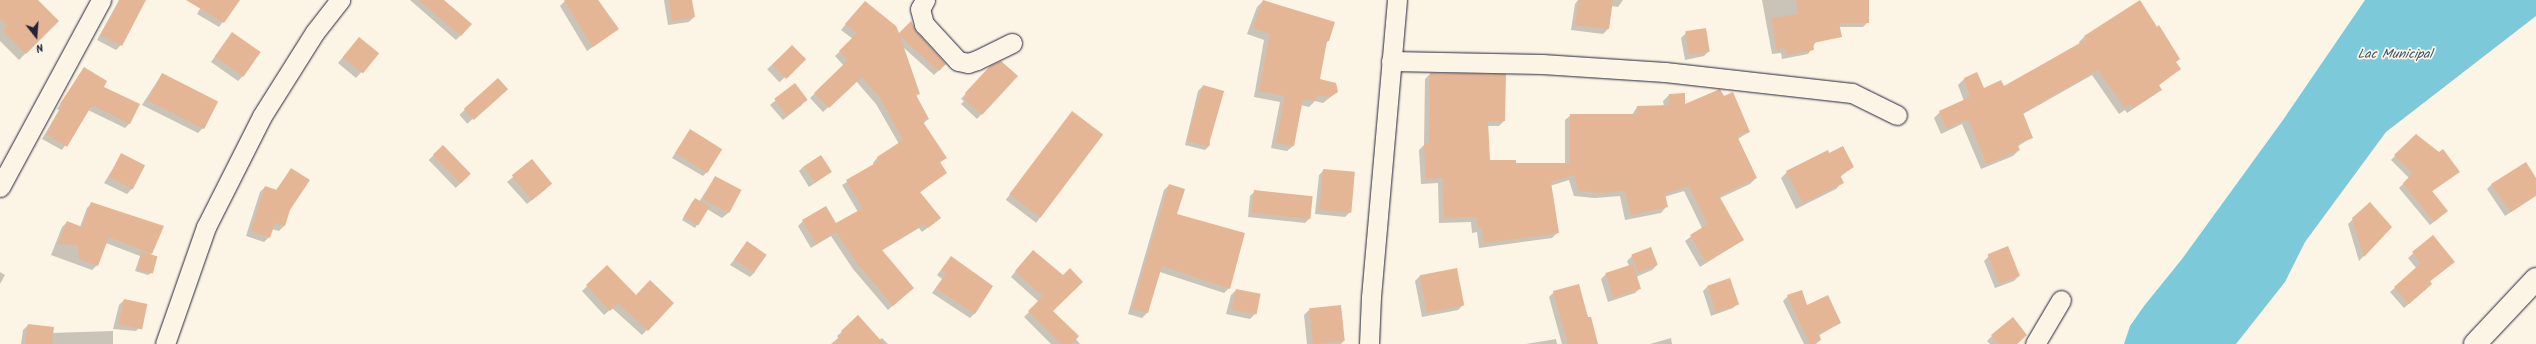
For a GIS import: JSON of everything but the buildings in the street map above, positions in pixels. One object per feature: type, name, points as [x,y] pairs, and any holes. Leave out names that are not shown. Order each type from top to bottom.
[{"type":"highway","points":[[2475,344],[2536,278]]},
{"type":"street","points":[[0,187],[101,0]]},
{"type":"street","points":[[165,344],[206,227],[262,116],[315,32],[340,0]]},
{"type":"street","points":[[925,0],[920,9],[924,24],[958,61],[968,63],[977,60],[1012,43]]},
{"type":"street","points":[[1369,344],[1371,297],[1397,0]]},
{"type":"street","points":[[1392,61],[1542,64],[1665,72],[1852,93],[1897,115]]},
{"type":"street","points":[[2035,344],[2061,300]]},
{"type":"water","name":"Lac Municipal","points":[[2365,0],[2536,0],[2536,16],[2386,132],[2305,242],[2285,282],[2236,344],[2124,344],[2130,326],[2144,306],[2182,259],[2283,120]]}]
